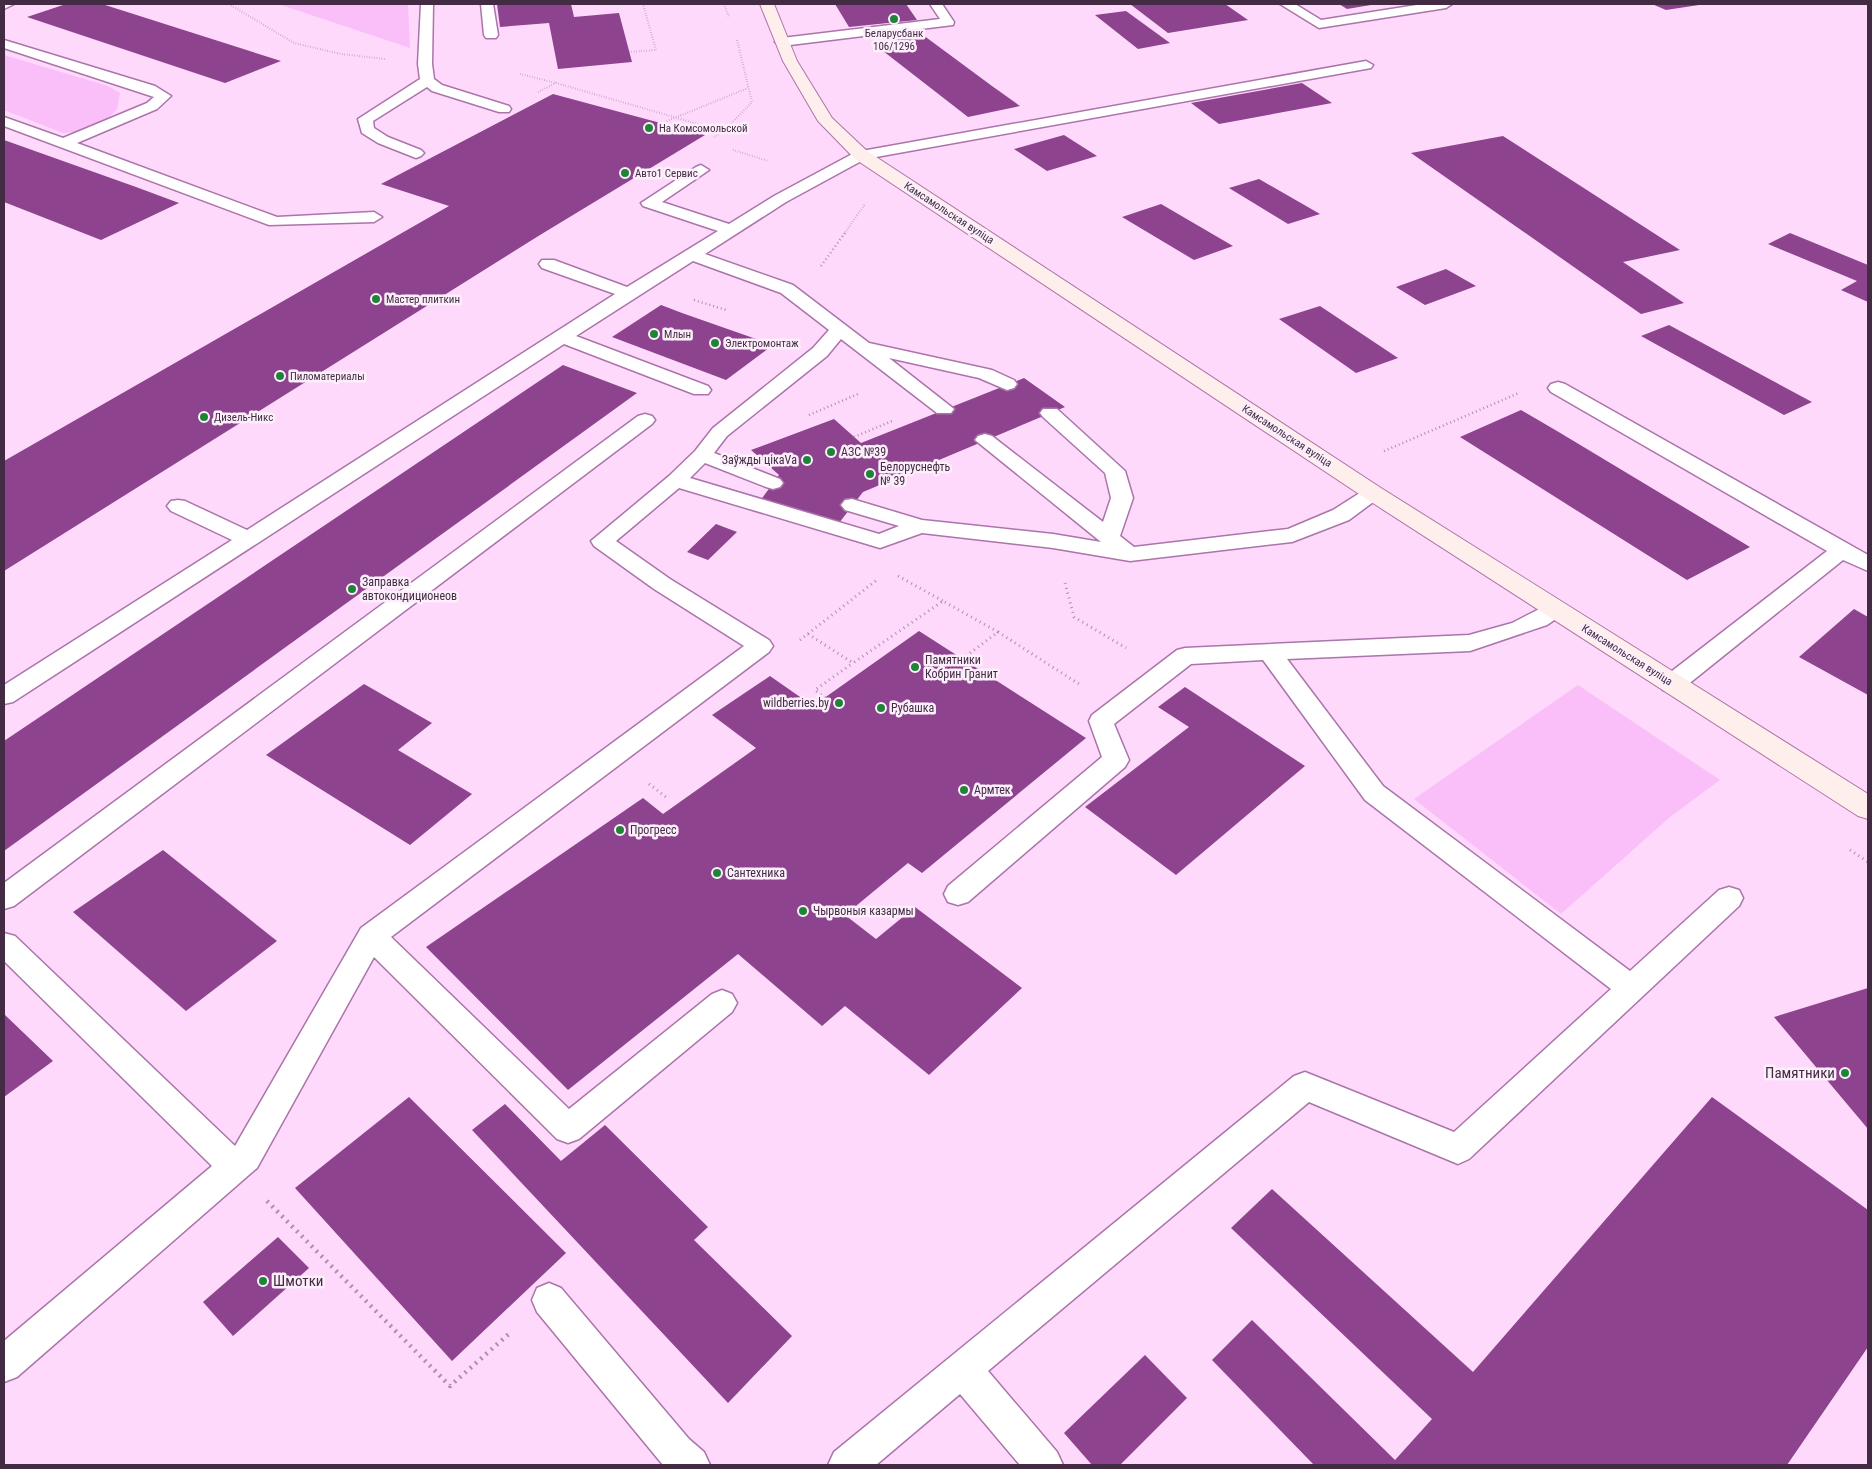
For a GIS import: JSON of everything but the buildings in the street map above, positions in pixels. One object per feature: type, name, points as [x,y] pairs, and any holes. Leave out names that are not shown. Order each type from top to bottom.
[{"type":"main road","name":"Камсамольская вуліца","points":[[767,4],[790,61],[826,121],[861,155],[1373,493],[1868,808]]},
{"type":"lane","points":[[4,5],[8,4]]},
{"type":"lane","points":[[427,4],[424,64],[427,81],[437,88],[504,109]]},
{"type":"lane","points":[[487,4],[491,35]]},
{"type":"lane","points":[[782,42],[948,22],[936,4]]},
{"type":"lane","points":[[1286,4],[1319,24],[1446,4]]},
{"type":"lane","points":[[4,44],[164,96],[152,106],[64,143]]},
{"type":"lane","points":[[4,696],[562,337],[628,292],[780,199],[861,155],[1366,65]]},
{"type":"lane","points":[[416,153],[383,140],[367,130],[365,119],[427,81]]},
{"type":"lane","points":[[4,121],[275,222],[374,217]]},
{"type":"lane","points":[[701,170],[649,203],[730,230]]},
{"type":"lane","points":[[691,255],[787,289],[944,409]]},
{"type":"lane","points":[[548,264],[628,292]]},
{"type":"lane","points":[[4,1364],[246,1157],[371,936],[761,646],[662,584],[602,541],[676,480],[702,455],[720,432],[820,352],[839,329]]},
{"type":"lane","points":[[562,337],[701,390]]},
{"type":"lane","points":[[861,346],[985,374],[1007,384]]},
{"type":"lane","points":[[1558,388],[1868,564]]},
{"type":"lane","points":[[1050,413],[1115,470],[1122,498],[1109,537]]},
{"type":"lane","points":[[4,898],[645,420]]},
{"type":"lane","points":[[985,440],[1130,554]]},
{"type":"lane","points":[[702,455],[773,483]]},
{"type":"lane","points":[[676,480],[880,541],[920,526]]},
{"type":"lane","points":[[852,505],[920,526],[1053,541],[1130,554],[1292,535],[1341,515],[1373,493]]},
{"type":"lane","points":[[178,506],[248,539]]},
{"type":"lane","points":[[1672,684],[1842,550]]},
{"type":"lane","points":[[958,894],[1116,760],[1101,721],[1185,656],[1470,643],[1539,620],[1555,609]]},
{"type":"lane","points":[[1269,652],[1374,793],[1631,988]]},
{"type":"lane","points":[[847,1465],[1305,1086],[1458,1149],[1729,898]]},
{"type":"lane","points":[[371,936],[568,1129],[722,1003]]},
{"type":"lane","points":[[5,944],[234,1166]]},
{"type":"lane","points":[[549,1300],[676,1452],[691,1465]]},
{"type":"lane","points":[[962,1370],[1044,1465]]},
{"type":"path","points":[[629,52],[656,50],[643,4]]},
{"type":"path","points":[[724,4],[730,18]]},
{"type":"path","points":[[711,138],[723,132],[752,102],[735,32]]},
{"type":"path","points":[[504,109],[556,83],[723,132]]},
{"type":"path","points":[[662,123],[748,88]]},
{"type":"path","points":[[733,150],[769,161]]},
{"type":"path","points":[[1383,451],[1514,395],[1538,388],[1558,388]]},
{"type":"path","points":[[854,437],[894,420]]},
{"type":"path","points":[[894,573],[998,632],[1117,708]]},
{"type":"path","points":[[792,645],[882,576]]},
{"type":"path","points":[[1067,589],[1074,617],[1165,672]]},
{"type":"path","points":[[825,698],[815,690],[944,601]]},
{"type":"path","points":[[962,659],[998,632]]},
{"type":"path","points":[[808,634],[853,663]]},
{"type":"path","points":[[234,1166],[450,1386],[549,1300]]},
{"type":"shaded area","points":[[278,4],[408,4],[410,48]]},
{"type":"shaded area","points":[[4,55],[108,86],[120,93],[117,109],[108,119],[74,132],[63,133],[4,110]]},
{"type":"shaded area","points":[[1578,685],[1720,780],[1670,817],[1561,914],[1414,799]]},
{"type":"place","name":"Беларусбанк 106/1296","points":[[894,19]]},
{"type":"place","name":"На Комсомольской","points":[[649,128]]},
{"type":"place","name":"Авто1 Сервис","points":[[625,173]]},
{"type":"place","name":"Мастер плиткин","points":[[376,299]]},
{"type":"place","name":"Млын","points":[[654,334]]},
{"type":"place","name":"Электромонтаж","points":[[715,343]]},
{"type":"place","name":"Пиломатериалы","points":[[280,376]]},
{"type":"place","name":"Дизель-Никс","points":[[204,417]]},
{"type":"place","name":"АЗС №39","points":[[831,452]]},
{"type":"place","name":"Заўжды цікаVа","points":[[807,460]]},
{"type":"place","name":"Белоруснефть № 39","points":[[870,474]]},
{"type":"place","name":"Заправка автокондиционеов","points":[[352,589]]},
{"type":"place","name":"Памятники Кобрин Гранит","points":[[915,667]]},
{"type":"place","name":"wildberries.by","points":[[839,703]]},
{"type":"place","name":"Рубашка","points":[[881,708]]},
{"type":"place","name":"Армтек","points":[[964,790]]},
{"type":"place","name":"Прогресс","points":[[620,830]]},
{"type":"place","name":"Сантехника","points":[[717,873]]},
{"type":"place","name":"Чырвоныя казармы","points":[[803,911]]},
{"type":"place","name":"Памятники","points":[[1845,1073]]},
{"type":"place","name":"Шмотки","points":[[263,1281]]}]
